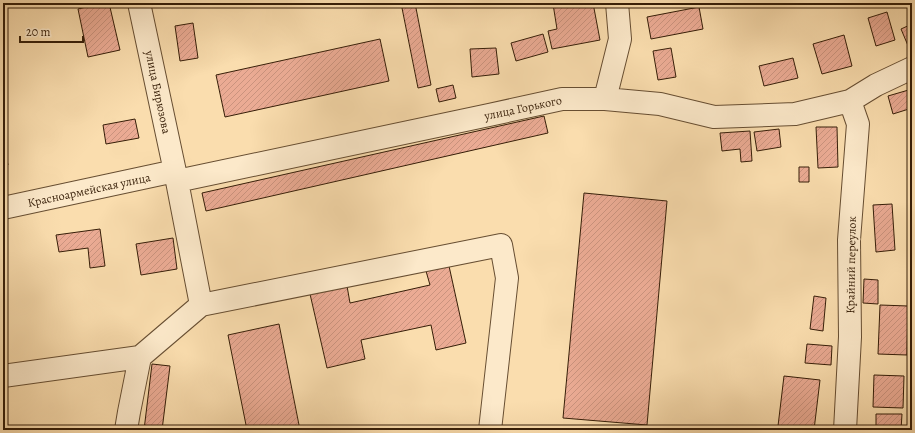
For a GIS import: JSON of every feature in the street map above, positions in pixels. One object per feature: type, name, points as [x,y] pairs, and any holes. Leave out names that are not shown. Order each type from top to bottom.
[{"type":"street","name":"улица Бирюзова","points":[[139,3],[176,176],[201,305]]},
{"type":"street","points":[[605,100],[620,39],[617,3]]},
{"type":"street","name":"улица Горького","points":[[176,176],[481,117],[562,99],[660,104],[714,117],[795,114],[850,100],[876,85],[912,68]]},
{"type":"street","name":"Крайний переулок","points":[[845,430],[850,337],[849,240],[858,124],[850,100]]},
{"type":"street","name":"Красноармейская улица","points":[[3,208],[176,176]]},
{"type":"street","points":[[3,376],[140,357],[201,305],[501,245],[507,278],[490,430]]},
{"type":"street","points":[[126,430],[140,357]]},
{"type":"building","points":[[109,3],[120,50],[88,57],[78,9]]},
{"type":"building","points":[[401,3],[415,3],[431,85],[418,88]]},
{"type":"building","points":[[593,3],[600,40],[552,49],[548,31],[557,29],[553,4]]},
{"type":"building","points":[[699,7],[703,29],[651,39],[647,17]]},
{"type":"building","points":[[887,12],[895,40],[876,46],[868,18]]},
{"type":"building","points":[[193,23],[198,58],[180,61],[175,26]]},
{"type":"building","points":[[912,24],[912,47],[909,48],[901,29]]},
{"type":"building","points":[[543,34],[548,52],[516,61],[511,43]]},
{"type":"building","points":[[844,35],[852,66],[822,74],[813,44]]},
{"type":"building","points":[[380,39],[389,81],[225,117],[216,75]]},
{"type":"building","points":[[496,48],[499,74],[472,77],[470,49]]},
{"type":"building","points":[[671,48],[676,77],[658,80],[653,51]]},
{"type":"building","points":[[793,58],[798,78],[764,86],[759,66]]},
{"type":"building","points":[[453,85],[456,98],[439,102],[436,89]]},
{"type":"building","points":[[912,89],[912,108],[893,114],[888,96]]},
{"type":"building","points":[[544,116],[548,133],[206,211],[202,193]]},
{"type":"building","points":[[135,119],[139,138],[106,144],[103,125]]},
{"type":"building","points":[[816,127],[837,127],[838,167],[818,168]]},
{"type":"building","points":[[779,129],[781,147],[757,151],[754,132]]},
{"type":"building","points":[[750,131],[752,161],[741,162],[740,149],[722,151],[720,133]]},
{"type":"building","points":[[3,139],[8,165],[3,166]]},
{"type":"building","points":[[799,167],[809,167],[809,182],[799,182]]},
{"type":"building","points":[[584,193],[667,201],[647,425],[563,418]]},
{"type":"building","points":[[892,204],[895,250],[876,252],[873,205]]},
{"type":"building","points":[[100,229],[105,266],[90,268],[88,248],[59,252],[56,235]]},
{"type":"building","points":[[173,238],[177,269],[141,275],[136,244]]},
{"type":"building","points":[[449,266],[466,343],[436,350],[431,325],[361,340],[365,359],[327,368],[310,294],[347,286],[350,303],[430,285],[426,271]]},
{"type":"building","points":[[864,279],[878,280],[878,304],[863,303]]},
{"type":"building","points":[[814,296],[826,298],[823,331],[810,329]]},
{"type":"building","points":[[880,305],[908,306],[907,355],[878,354]]},
{"type":"building","points":[[279,324],[300,430],[247,430],[228,335]]},
{"type":"building","points":[[807,344],[832,346],[831,365],[805,363]]},
{"type":"building","points":[[152,364],[170,366],[162,430],[144,430]]},
{"type":"building","points":[[874,375],[904,376],[903,408],[873,407]]},
{"type":"building","points":[[784,376],[820,380],[814,430],[778,426]]},
{"type":"building","points":[[876,414],[902,414],[901,430],[876,430]]}]
